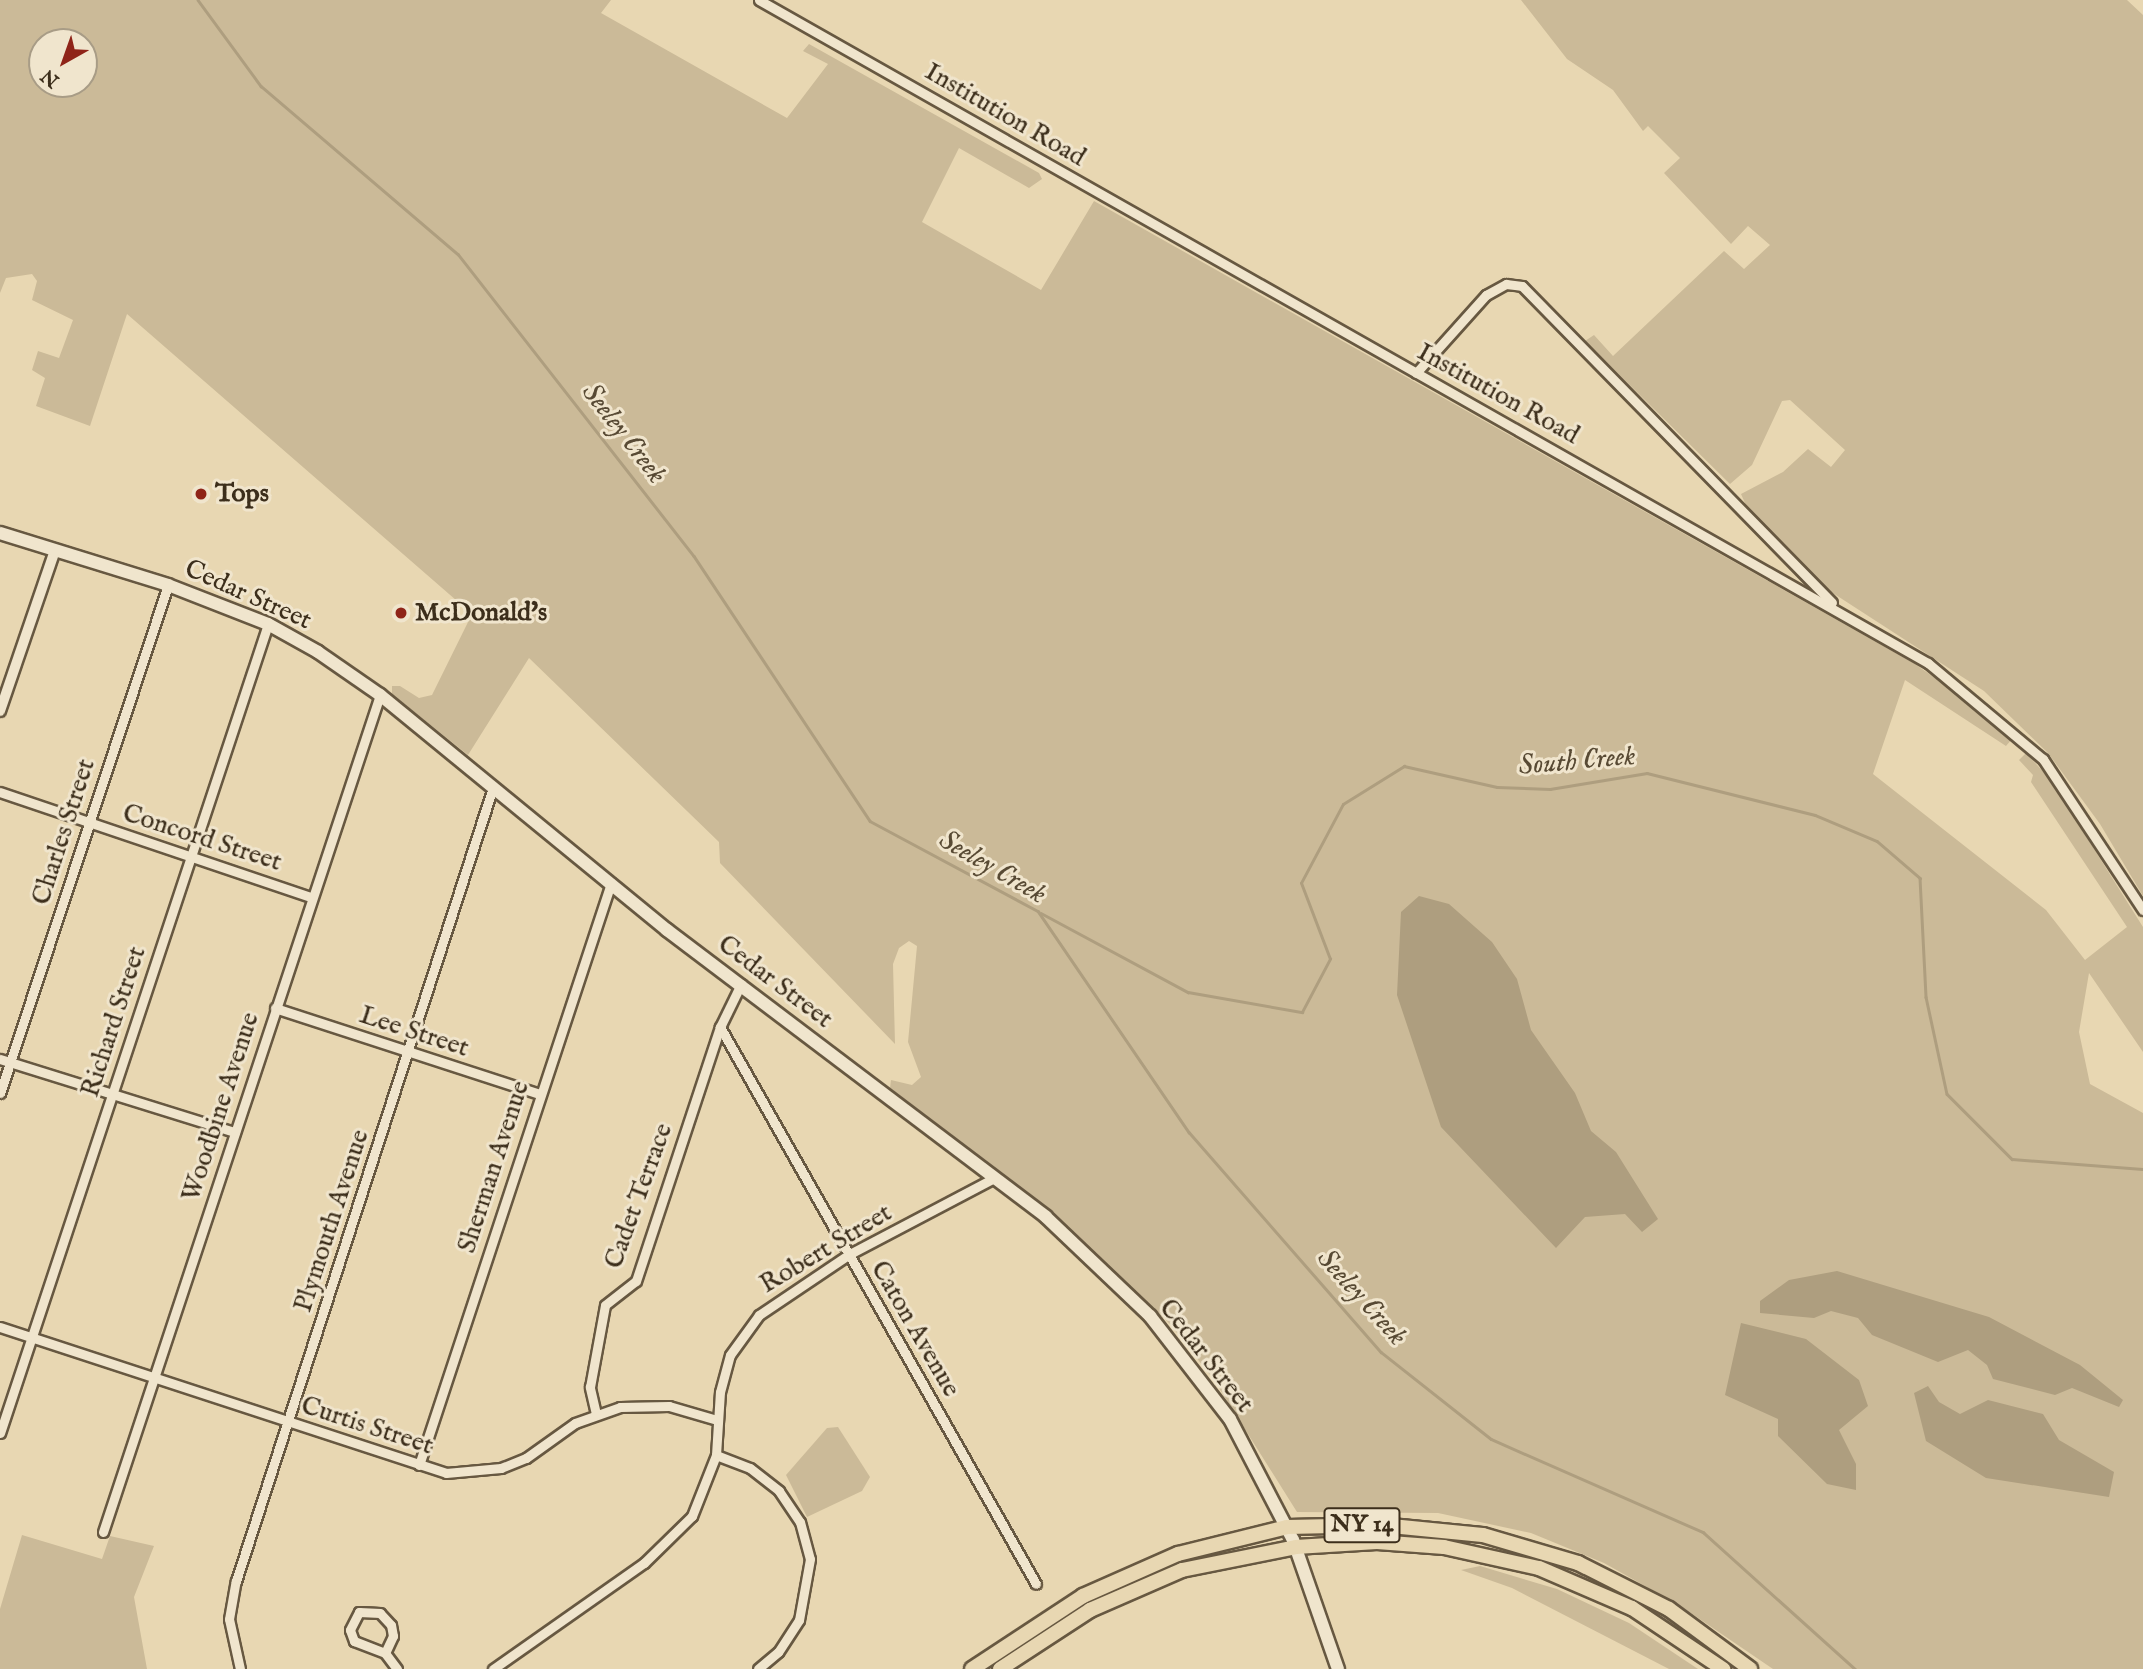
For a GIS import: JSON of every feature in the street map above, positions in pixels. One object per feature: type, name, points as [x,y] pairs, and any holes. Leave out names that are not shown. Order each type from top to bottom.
[{"type":"main road","name":"Cedar Street","points":[[0,533],[168,584],[268,624],[380,695],[611,883],[1046,1217],[1150,1316],[1230,1419],[1292,1538],[1338,1669]]},
{"type":"main road","name":"NY 14","points":[[972,1669],[1038,1622],[1125,1576],[1178,1555],[1292,1538],[1448,1530],[1537,1549],[1641,1592],[1750,1669]]},
{"type":"main road","name":"NY 14","points":[[1000,1669],[1090,1611],[1150,1582],[1292,1538],[1410,1544],[1539,1567],[1632,1608],[1723,1669]]},
{"type":"street","name":"Institution Road","points":[[759,0],[1928,663],[2043,759],[2143,909]]},
{"type":"street","points":[[1416,373],[1486,295],[1506,284],[1522,286],[1840,612]]},
{"type":"street","points":[[0,711],[55,550]]},
{"type":"street","name":"Charles Street","points":[[0,1093],[168,584]]},
{"type":"street","name":"Richard Street","points":[[0,1433],[268,624]]},
{"type":"street","name":"Woodbine Avenue","points":[[103,1532],[380,695]]},
{"type":"street","name":"Plymouth Avenue","points":[[240,1669],[231,1644],[230,1607],[493,787]]},
{"type":"street","name":"Concord Street","points":[[0,792],[311,897]]},
{"type":"street","name":"Sherman Avenue","points":[[419,1465],[611,883]]},
{"type":"street","points":[[720,1027],[741,984]]},
{"type":"street","name":"Lee Street","points":[[275,1007],[408,1053],[540,1094]]},
{"type":"street","name":"Caton Avenue","points":[[720,1027],[1036,1584]]},
{"type":"street","name":"Cadet Terrace","points":[[596,1414],[590,1387],[605,1305],[636,1281],[720,1027]]},
{"type":"street","points":[[0,1059],[112,1096],[235,1132]]},
{"type":"street","name":"Robert Street","points":[[493,1669],[673,1538],[692,1516],[716,1455],[717,1420],[730,1355],[759,1315],[848,1255],[994,1178]]},
{"type":"street","name":"Curtis Street","points":[[0,1327],[446,1473],[501,1468],[596,1414],[653,1405],[717,1420]]},
{"type":"street","points":[[716,1455],[750,1468],[779,1491],[800,1522],[810,1559],[799,1620],[787,1642],[758,1669]]},
{"type":"street","points":[[385,1653],[393,1636],[391,1625],[380,1613],[359,1612],[349,1630],[354,1641],[385,1653],[397,1669]]},
{"type":"shaded area","points":[[0,0],[611,0],[601,13],[787,118],[828,64],[803,51],[809,44],[1039,173],[1042,179],[1029,188],[959,148],[922,222],[1041,290],[1094,201],[1915,664],[1965,699],[2012,739],[2006,746],[1905,680],[1873,774],[2046,910],[2085,960],[2127,927],[2031,782],[2033,775],[2019,760],[2026,753],[2050,779],[2143,927],[2143,1052],[2089,973],[2079,1032],[2090,1084],[2143,1113],[2143,1669],[1773,1669],[1679,1605],[1604,1563],[1531,1533],[1438,1513],[1297,1512],[1214,1380],[1169,1323],[1037,1202],[890,1088],[891,1080],[912,1085],[921,1077],[908,1042],[917,946],[909,941],[899,948],[893,964],[895,1044],[720,863],[719,842],[529,658],[468,755],[392,694],[392,686],[400,686],[419,698],[432,695],[472,614],[127,314],[90,426],[36,406],[45,378],[32,370],[38,351],[59,358],[73,320],[32,300],[37,281],[32,274],[6,278],[0,293]]},
{"type":"shaded area","points":[[1521,0],[2127,0],[2143,15],[2143,896],[2100,824],[2048,753],[1984,691],[1822,586],[1748,510],[1741,494],[1783,472],[1808,449],[1831,467],[1845,450],[1790,400],[1782,401],[1752,465],[1730,484],[1585,341],[1594,335],[1613,356],[1724,251],[1744,269],[1770,245],[1748,226],[1731,244],[1664,173],[1680,158],[1648,126],[1643,131],[1613,90],[1567,59]]},
{"type":"shaded area","points":[[1419,896],[1449,904],[1492,942],[1517,979],[1531,1030],[1575,1093],[1591,1131],[1616,1152],[1658,1219],[1642,1232],[1625,1214],[1585,1217],[1556,1248],[1441,1127],[1397,995],[1401,912]]},
{"type":"shaded area","points":[[1837,1271],[1989,1317],[2080,1365],[2123,1400],[2119,1407],[2072,1388],[2055,1395],[1993,1379],[1987,1365],[1968,1350],[1938,1362],[1872,1335],[1858,1318],[1831,1311],[1814,1318],[1760,1313],[1760,1301],[1789,1280]]},
{"type":"shaded area","points":[[1741,1323],[1806,1339],[1859,1380],[1868,1406],[1839,1430],[1856,1464],[1856,1490],[1827,1484],[1778,1436],[1778,1419],[1725,1395]]},
{"type":"shaded area","points":[[1928,1386],[1939,1402],[1960,1414],[1988,1400],[2043,1414],[2059,1440],[2114,1472],[2109,1497],[1986,1478],[1926,1441],[1914,1393]]},
{"type":"shaded area","points":[[838,1427],[870,1477],[862,1491],[807,1517],[786,1475],[827,1428]]},
{"type":"shaded area","points":[[22,1535],[102,1559],[110,1536],[154,1546],[134,1597],[147,1669],[0,1669],[0,1609]]},
{"type":"shaded area","points":[[1480,1566],[1557,1589],[1629,1623],[1698,1669],[1669,1669],[1512,1588],[1461,1570]]},
{"type":"waterway","name":"Seeley Creek","points":[[198,0],[261,86],[458,254],[694,556],[870,821],[1038,911],[1189,1132],[1381,1352],[1491,1439],[1703,1532],[1855,1669]]},
{"type":"waterway","name":"South Creek","points":[[1041,913],[1188,992],[1302,1012],[1330,959],[1301,883],[1343,804],[1404,766],[1497,787],[1550,789],[1647,773],[1815,815],[1877,841],[1920,878],[1926,997],[1947,1094],[2012,1159],[2143,1169]]},
{"type":"place","name":"Tops","points":[[201,494]]},
{"type":"place","name":"McDonald's","points":[[401,613]]}]
